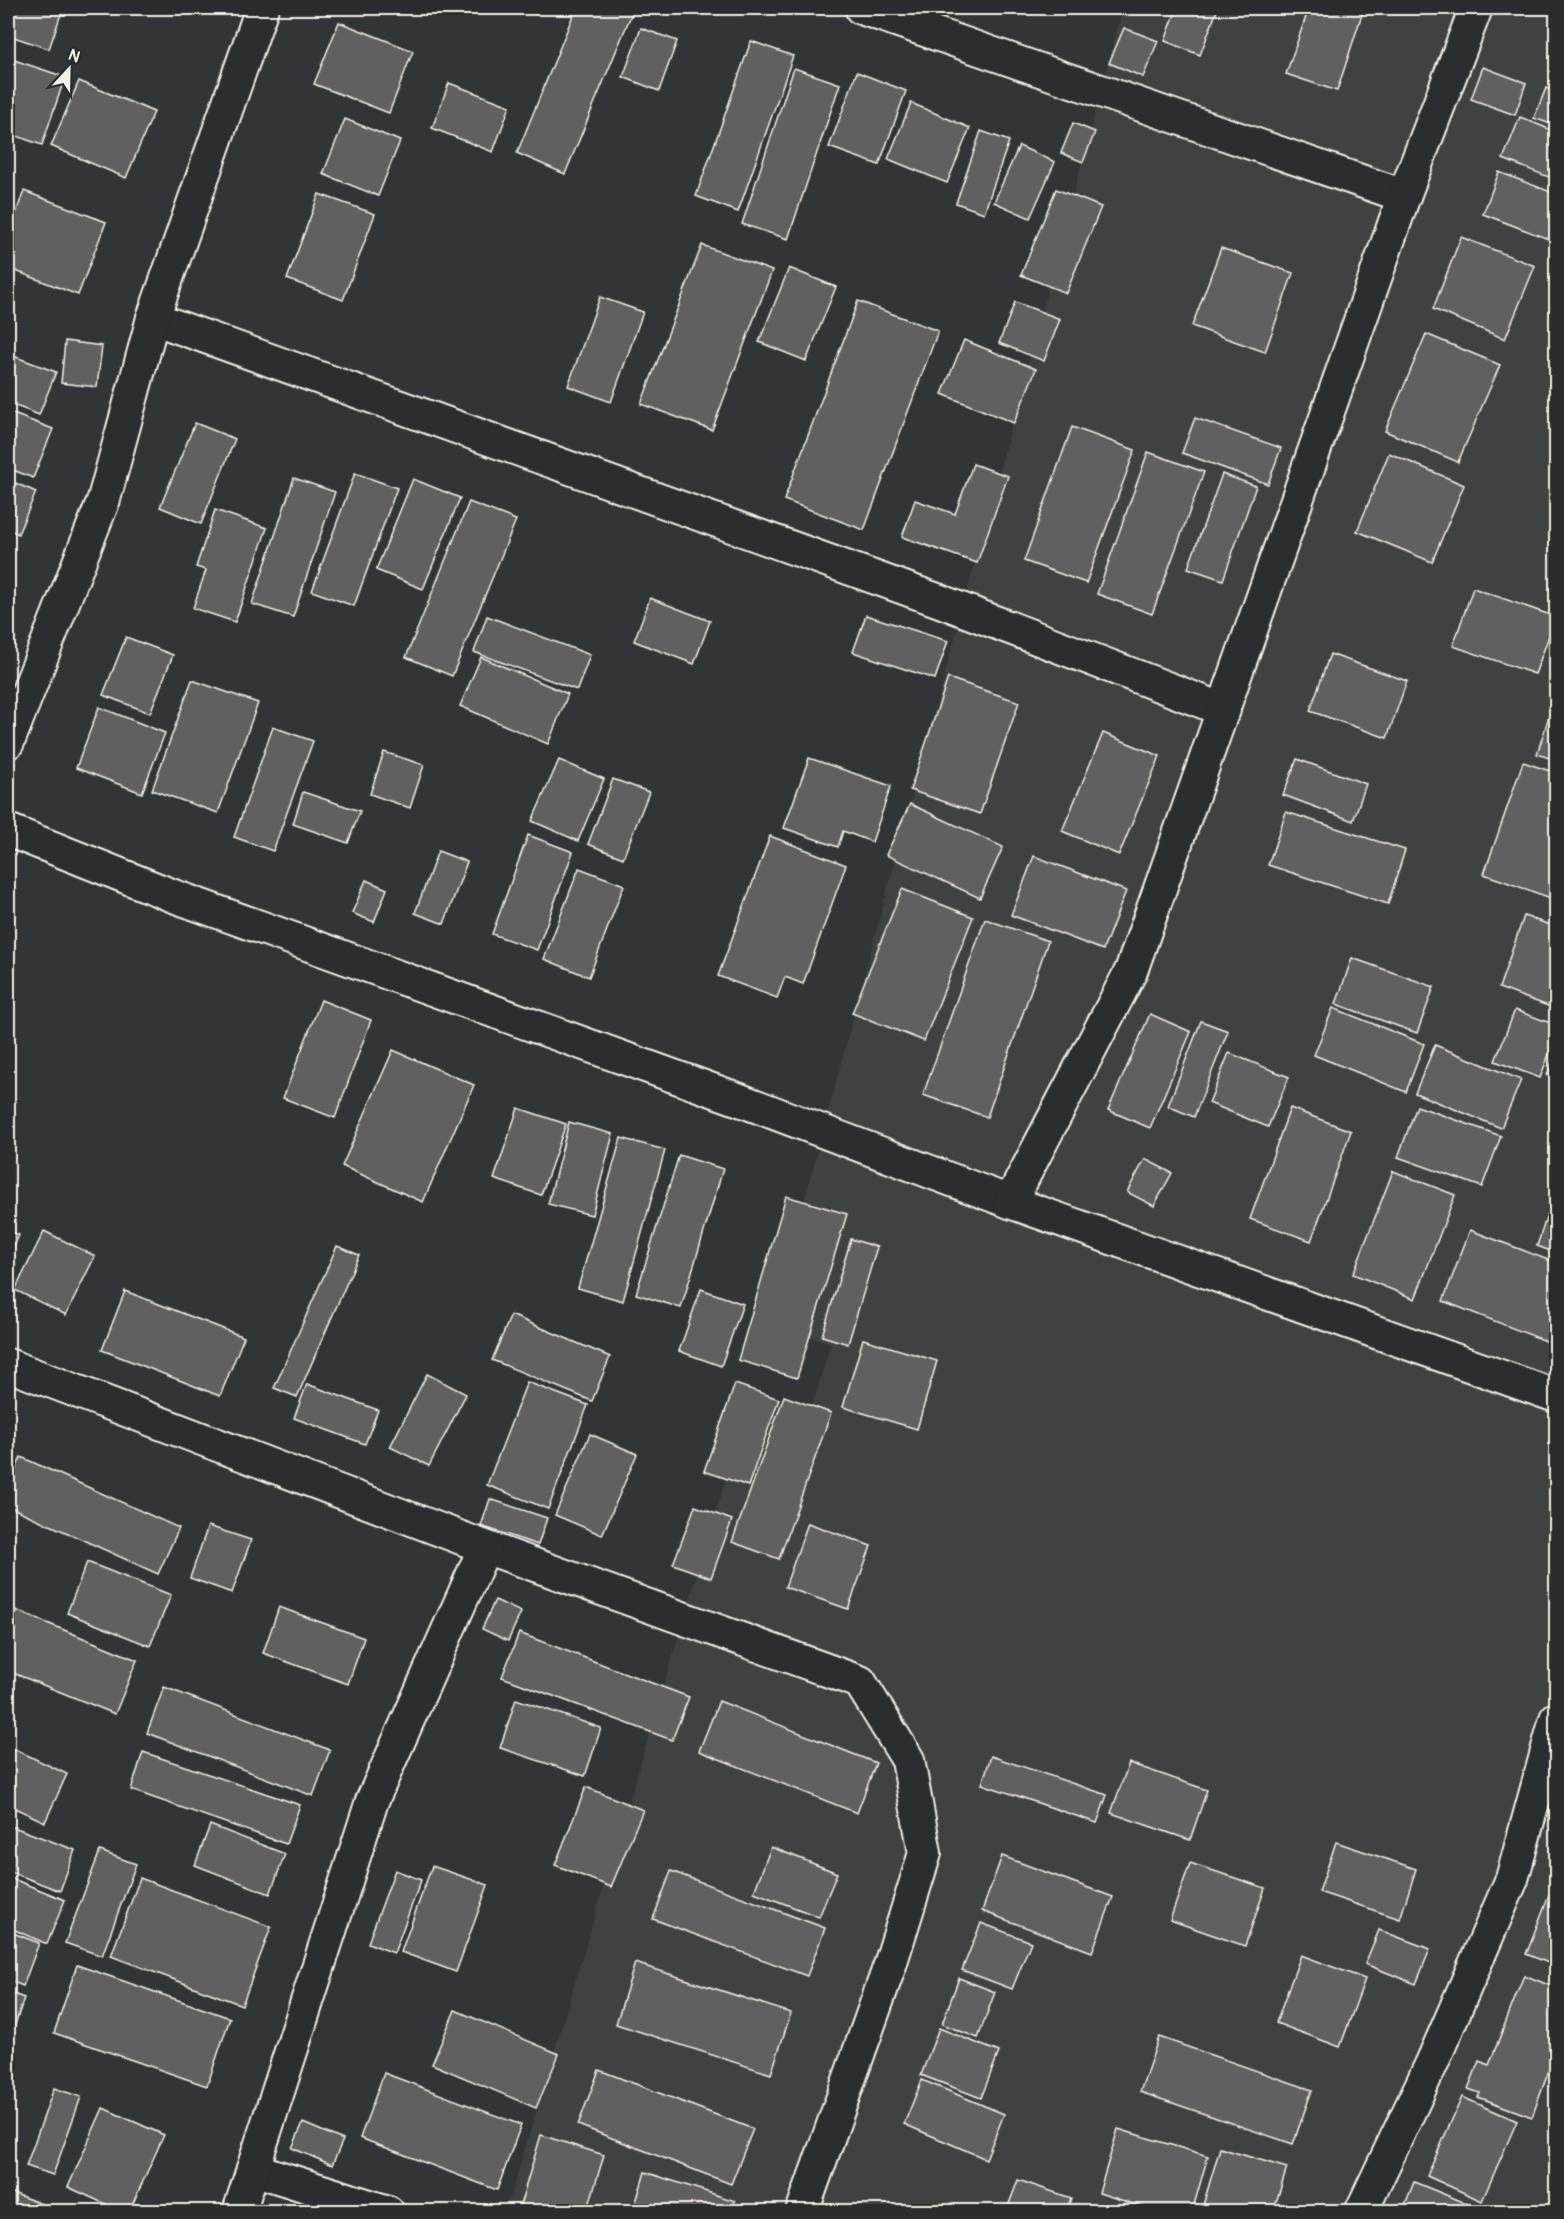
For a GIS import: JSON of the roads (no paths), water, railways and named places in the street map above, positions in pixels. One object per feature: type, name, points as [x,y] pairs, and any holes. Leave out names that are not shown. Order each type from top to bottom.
[{"type":"street","points":[[8,742],[104,499],[153,318],[262,8]]},
{"type":"street","points":[[861,8],[1404,196]]},
{"type":"street","points":[[1010,1202],[1131,971],[1404,196],[1476,8]]},
{"type":"street","points":[[153,318],[940,601],[1224,710]]},
{"type":"street","points":[[8,830],[171,895],[740,1100],[1010,1202],[1557,1396]]},
{"type":"street","points":[[8,1365],[484,1547],[860,1682],[908,1761],[925,1853],[890,1965],[802,2211]]},
{"type":"street","points":[[239,2211],[372,1801],[484,1547]]},
{"type":"street","points":[[1360,2211],[1432,2063],[1512,1879],[1557,1719]]},
{"type":"street","points":[[253,2169],[388,2211]]}]
